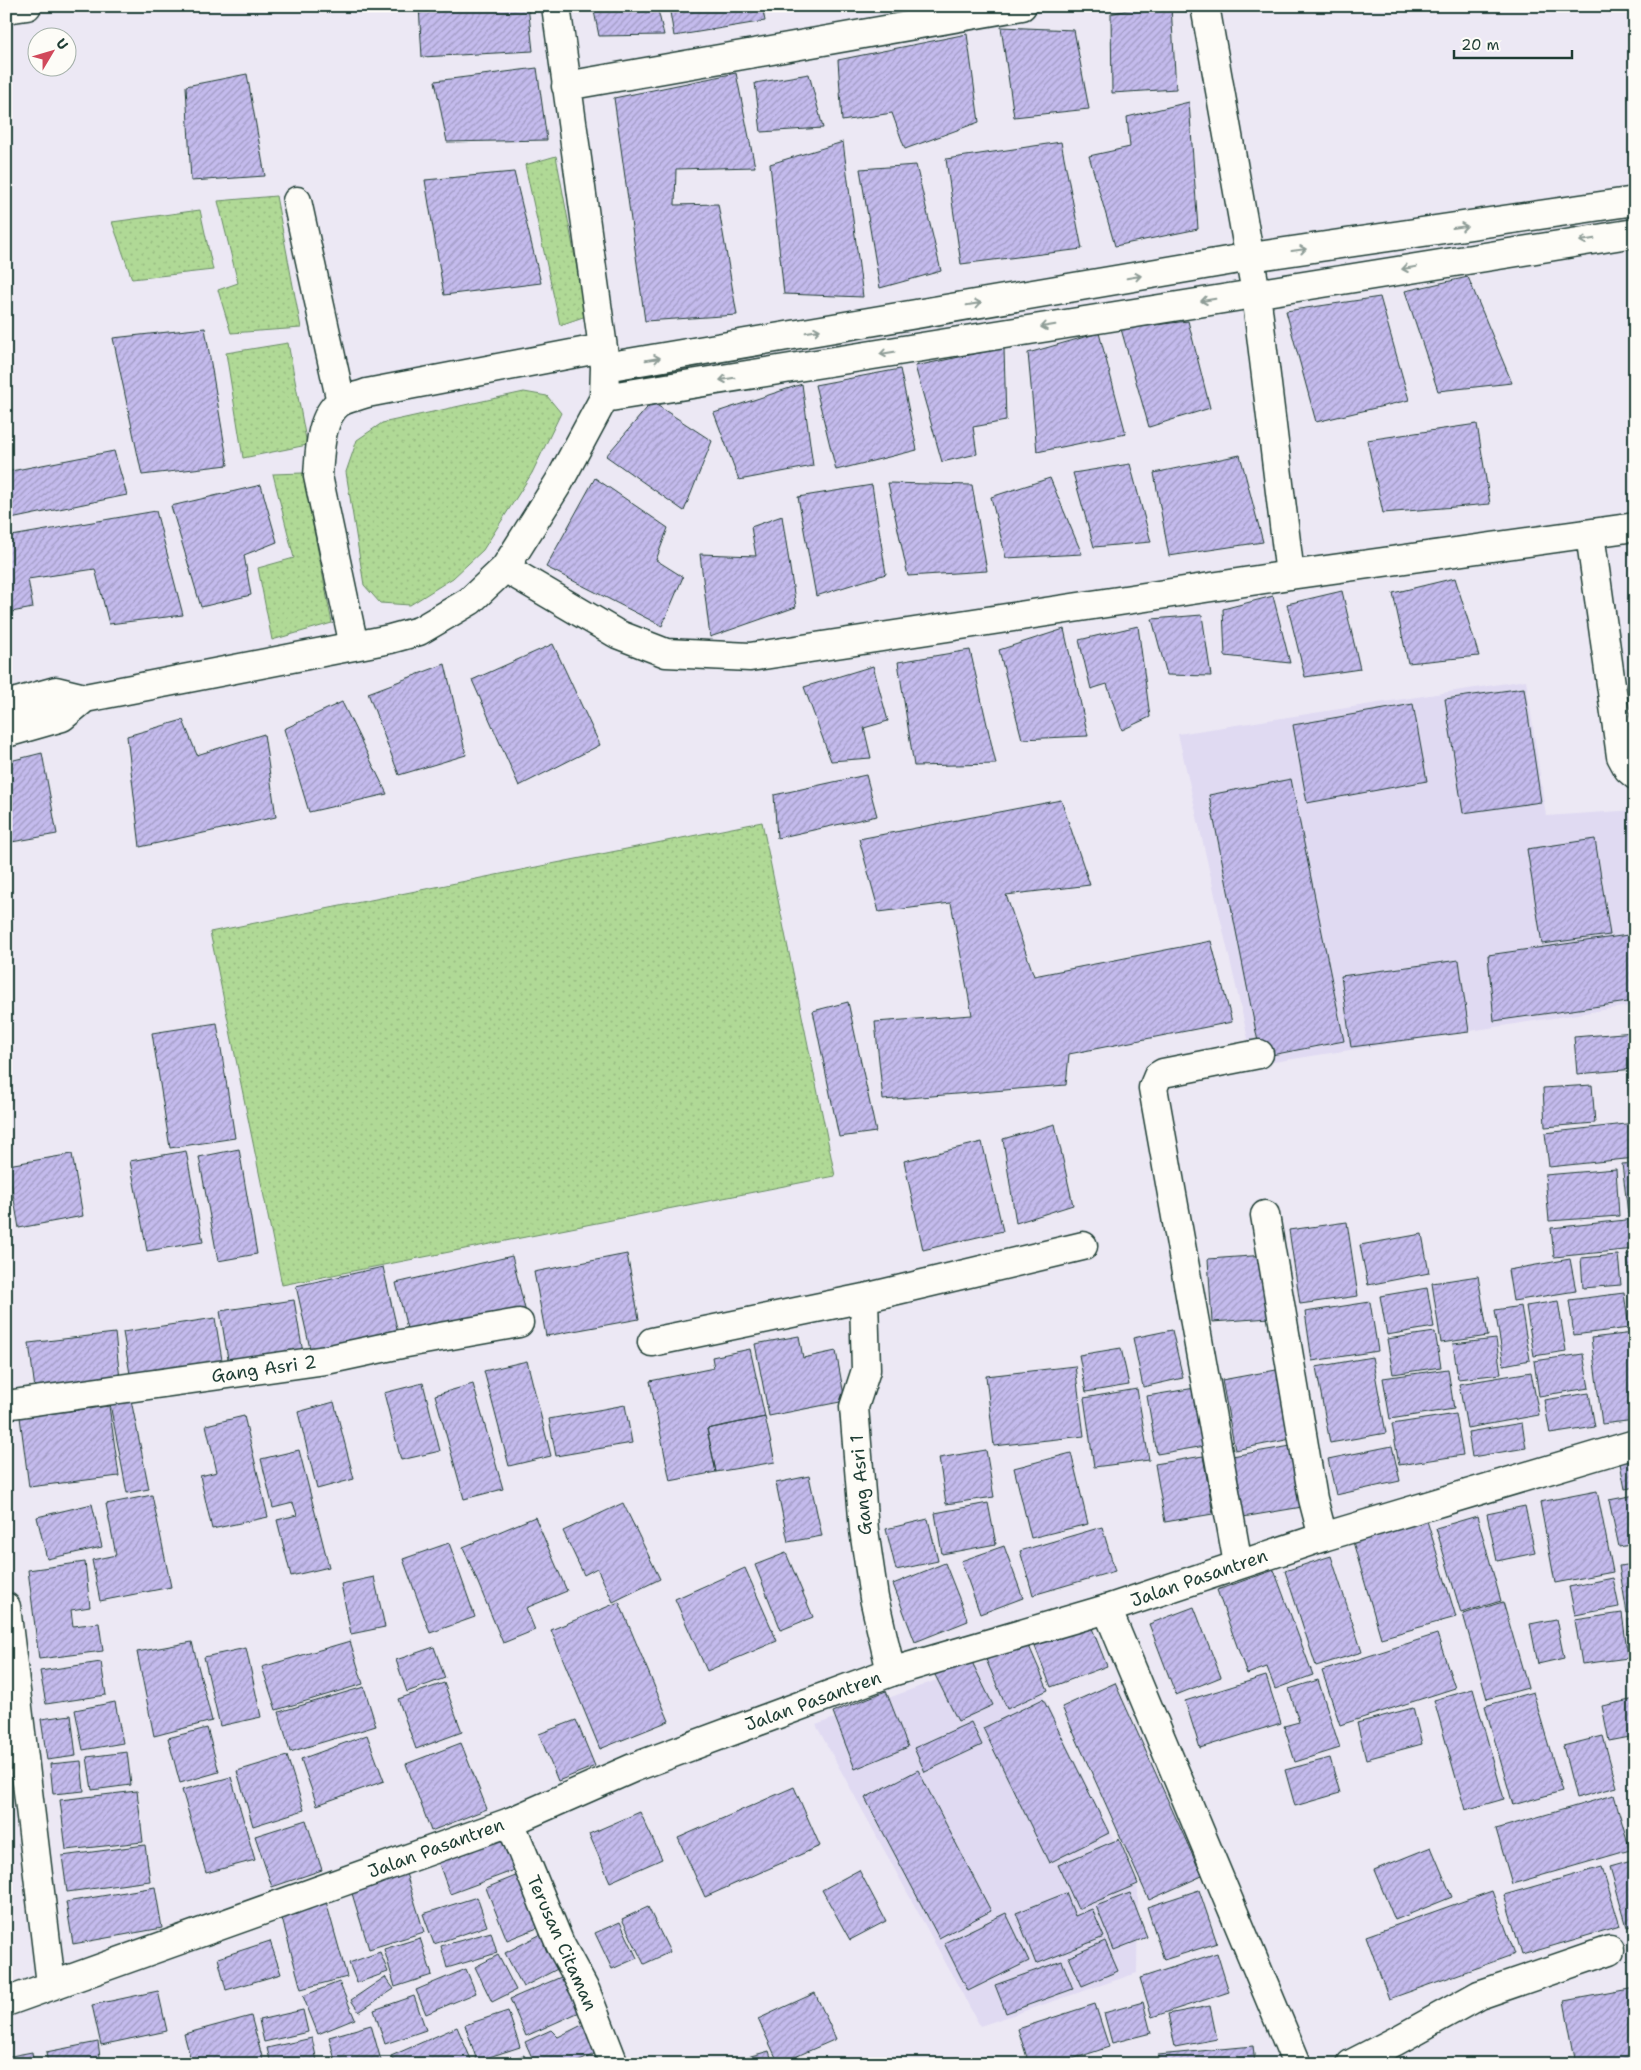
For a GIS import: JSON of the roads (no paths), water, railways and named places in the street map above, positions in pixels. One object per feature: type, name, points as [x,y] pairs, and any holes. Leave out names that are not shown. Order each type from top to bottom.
[{"type":"street","points":[[6,10],[28,6]]},
{"type":"street","points":[[85,698],[62,717],[15,730],[12,704],[56,691],[85,698],[390,639],[419,631],[470,601],[505,568],[559,482],[604,398],[604,358],[556,6]]},
{"type":"street","points":[[566,86],[1022,6]]},
{"type":"street","points":[[1205,6],[1251,257],[1290,575]]},
{"type":"street","points":[[297,201],[340,402]]},
{"type":"street","points":[[354,646],[318,476],[320,449],[327,420],[340,402],[366,393],[604,358],[1251,257],[1635,201]]},
{"type":"street","points":[[604,398],[1256,292],[1635,233]]},
{"type":"street","points":[[505,568],[617,634],[666,653],[750,657],[1290,575],[1635,527]]},
{"type":"street","points":[[1590,534],[1621,756],[1628,769],[1635,775]]},
{"type":"street","points":[[1238,1564],[1153,1088],[1158,1076],[1163,1073],[1258,1054]]},
{"type":"street","points":[[1265,1215],[1313,1499],[1324,1537]]},
{"type":"street","points":[[652,1342],[864,1298],[1083,1246]]},
{"type":"street","name":"Gang Asri 1","points":[[864,1298],[866,1370],[854,1406],[864,1530],[874,1598],[891,1672]]},
{"type":"street","name":"Gang Asri 2","points":[[6,1405],[326,1360],[401,1344],[519,1324]]},
{"type":"street","name":"Jalan Pasantren","points":[[6,2002],[510,1822],[635,1767],[891,1672],[1108,1610],[1238,1564],[1635,1444]]},
{"type":"street","points":[[6,1607],[52,1984]]},
{"type":"street","points":[[1108,1610],[1297,2064]]},
{"type":"street","name":"Terusan Citaman","points":[[510,1822],[560,1944],[586,1992],[614,2064]]},
{"type":"street","points":[[1351,2064],[1479,1995],[1610,1950]]}]
